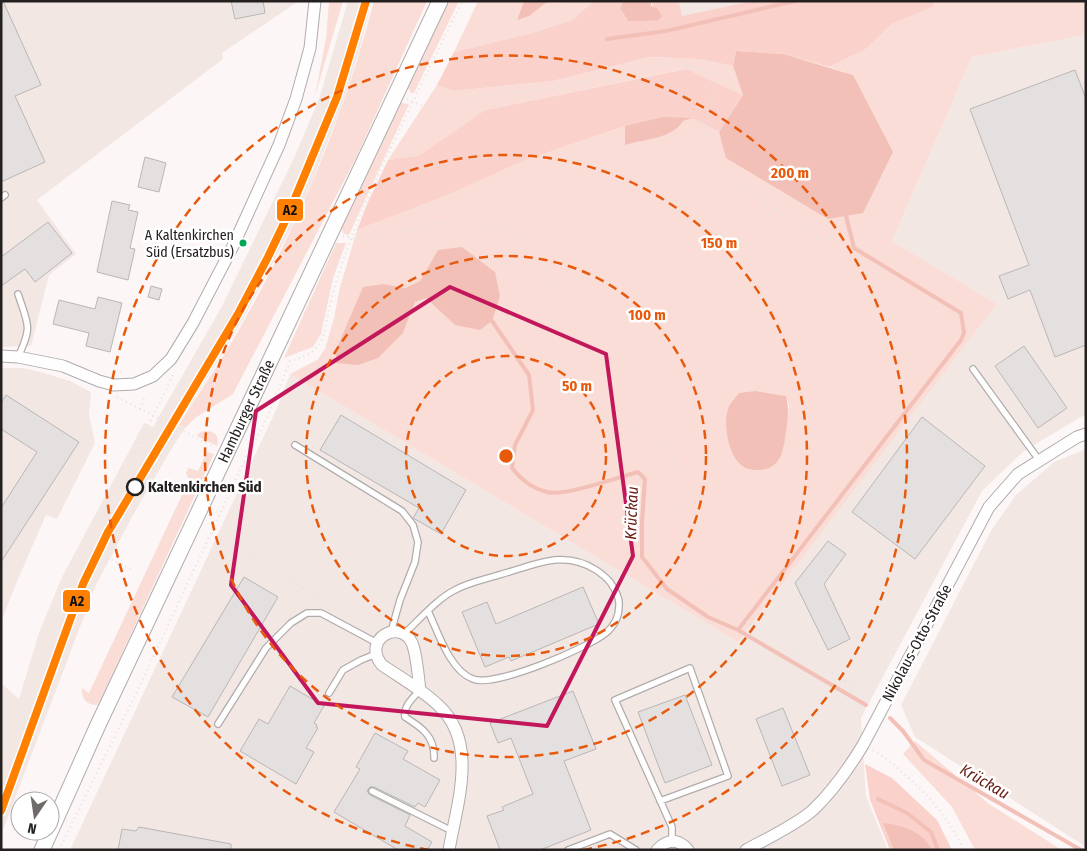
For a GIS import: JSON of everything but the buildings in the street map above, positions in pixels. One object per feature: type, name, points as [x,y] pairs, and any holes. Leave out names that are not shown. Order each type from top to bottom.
[{"type":"main road","name":"Hamburger Straße","points":[[42,850],[98,725],[228,454],[260,380],[440,1]]},
{"type":"street","points":[[1,356],[18,357],[63,366],[114,385],[134,384],[153,376],[171,359],[193,324],[233,246],[279,145],[296,99],[310,48],[315,1]]},
{"type":"street","name":"Nikolaus-Otto-Straße","points":[[746,850],[776,834],[812,810],[844,775],[885,704],[989,507],[1018,474],[1076,437],[1086,434]]},
{"type":"street","points":[[420,690],[412,644],[404,634],[391,632],[385,634],[377,649],[382,665],[420,690],[439,706],[452,721],[460,742],[463,762],[449,850]]},
{"type":"street","points":[[657,850],[663,843],[672,841],[681,843],[688,850]]},
{"type":"lane","points":[[18,294],[29,327],[28,336],[18,357]]},
{"type":"lane","points":[[973,369],[1038,460]]},
{"type":"lane","points":[[296,445],[402,511],[414,525],[418,542],[415,562],[400,600],[391,632]]},
{"type":"lane","points":[[404,634],[428,611],[454,590],[474,582],[555,559],[574,560],[590,566],[606,577],[617,591],[620,605],[616,620],[608,632],[597,640],[508,677],[484,681],[474,680],[457,667],[449,656],[428,611]]},
{"type":"lane","points":[[218,724],[266,648],[291,623],[307,613],[321,613],[377,649],[343,670],[329,693]]},
{"type":"lane","points":[[660,801],[728,776],[690,668],[615,700],[660,801],[672,827],[672,841]]},
{"type":"lane","points":[[420,690],[410,701],[404,712],[404,717],[426,731],[431,738],[434,758]]},
{"type":"lane","points":[[372,790],[452,831]]},
{"type":"lane","points":[[568,850],[610,834],[636,850]]},
{"type":"path","points":[[59,850],[143,679],[244,462],[268,416],[290,361],[304,357],[316,350],[323,336],[338,274],[368,194],[462,1]]},
{"type":"path","points":[[396,96],[420,105],[444,108],[466,100],[554,88],[655,64],[681,64],[709,71],[714,88],[706,131],[710,156],[727,177],[820,239],[839,236]]},
{"type":"path","points":[[331,232],[351,239],[362,240],[444,223],[474,224],[502,230],[526,242],[541,258],[547,277],[552,332],[559,366],[565,387],[573,399],[592,413],[644,430],[660,438],[672,452],[678,473],[683,522],[690,558],[704,585],[724,604],[753,626],[885,704]]},
{"type":"path","points":[[573,399],[594,382]]},
{"type":"path","points":[[115,397],[244,462]]},
{"type":"path","points":[[140,409],[144,399]]},
{"type":"path","points":[[133,457],[153,415]]},
{"type":"path","points":[[153,469],[178,430]]},
{"type":"path","points":[[212,533],[361,622]]},
{"type":"path","points":[[107,558],[134,570]]},
{"type":"path","points":[[863,744],[877,752],[916,783],[939,808],[956,833],[964,850]]},
{"type":"highlighted area","points":[[450,287],[606,354],[633,556],[547,726],[318,703],[231,585],[256,411]]},
{"type":"shaded area","points":[[1,1],[299,1],[222,53],[223,59],[37,200],[76,254],[49,275],[31,346],[1,347]]},
{"type":"shaded area","points":[[329,1],[343,1],[315,96],[326,38]]},
{"type":"shaded area","points":[[348,1],[372,1],[342,105],[298,215],[243,319],[179,425],[185,428],[132,517],[96,585],[18,791],[10,791],[10,811],[1,835],[1,683],[19,699],[39,633],[62,577],[144,423],[153,427],[222,306],[294,158],[319,99]]},
{"type":"shaded area","points":[[374,1],[427,1],[356,158],[233,394],[195,418],[185,428],[179,425],[245,319],[303,204],[320,164],[349,84]]},
{"type":"shaded area","points":[[449,1],[459,1],[414,93],[411,93],[408,88]]},
{"type":"shaded area","points":[[478,1],[524,1],[517,20],[548,1],[560,3],[563,1],[594,1],[572,20],[532,33],[454,52]]},
{"type":"shaded area","points":[[524,1],[548,1],[529,16],[517,20]]},
{"type":"shaded area","points":[[594,1],[623,1],[620,8],[628,21],[657,21],[651,1],[679,1],[682,16],[751,1],[933,1],[933,7],[892,24],[866,49],[829,67],[784,54],[736,51],[733,66],[698,59],[650,57],[553,81],[454,91],[437,85],[454,52],[532,33],[572,20]]},
{"type":"shaded area","points":[[623,1],[651,1],[651,6],[657,8],[662,16],[657,21],[628,21],[620,8]]},
{"type":"shaded area","points":[[679,1],[751,1],[682,16]]},
{"type":"shaded area","points":[[933,1],[1086,1],[1086,35],[972,57],[892,241],[997,304],[738,642],[290,374],[317,360],[325,349],[340,287],[357,230],[453,193],[523,161],[625,126],[663,117],[692,118],[719,132],[725,153],[853,75],[829,67],[866,49],[892,24],[933,7]],"holes":[[[438,251],[455,325],[427,297],[415,302],[403,333],[384,284],[405,288],[420,281]],[[757,391],[786,396],[789,405],[783,450]]]},
{"type":"shaded area","points":[[1086,35],[1086,414],[1024,451],[982,491],[861,718],[866,796],[888,850],[70,850],[277,408],[290,374],[738,642],[997,304],[892,241],[972,57]]},
{"type":"shaded area","points":[[736,51],[784,54],[853,75],[893,152],[863,213],[828,219],[726,158],[719,132],[743,95],[733,66]]},
{"type":"shaded area","points":[[650,57],[698,59],[733,66],[743,95],[685,69],[485,110],[419,157],[388,160],[437,85],[454,91],[553,81]]},
{"type":"shaded area","points":[[686,69],[743,95],[719,132],[692,118],[625,126],[523,161],[453,193],[357,230],[388,160],[419,156],[485,110]]},
{"type":"shaded area","points":[[401,103],[409,104],[349,235],[344,234],[342,230],[343,225]]},
{"type":"shaded area","points":[[663,117],[692,118],[683,121],[672,132],[665,135],[625,145],[625,126]]},
{"type":"shaded area","points":[[336,243],[346,243],[333,278],[321,334],[313,347],[284,358]]},
{"type":"shaded area","points":[[462,247],[495,272],[500,296],[492,321],[480,330],[455,325],[426,298],[415,302],[403,333],[378,358],[358,365],[336,363],[336,350],[363,287],[384,284],[405,288],[420,281],[438,250]]},
{"type":"shaded area","points":[[1,368],[23,368],[44,373],[70,381],[91,392],[89,414],[95,443],[57,519],[46,515],[1,622]]},
{"type":"shaded area","points":[[756,391],[786,396],[788,412],[783,451],[774,465],[763,470],[749,469],[739,463],[729,445],[726,430],[729,407],[739,393]]},
{"type":"shaded area","points":[[205,431],[216,435],[218,439],[217,446],[197,436]]},
{"type":"shaded area","points":[[1086,449],[1086,847],[915,737],[901,705],[992,529],[1016,495],[1054,462]]},
{"type":"shaded area","points":[[207,452],[214,454],[100,701],[97,705],[90,704],[83,698],[82,688],[89,693],[189,480],[186,473],[188,468],[198,471]]},
{"type":"shaded area","points":[[915,741],[989,804],[1062,850],[975,850],[952,807],[903,754]]},
{"type":"shaded area","points":[[865,764],[892,778],[937,820],[952,850],[890,850],[870,800]]},
{"type":"shaded area","points":[[883,823],[911,830],[923,838],[932,850],[894,850]]},
{"type":"waterway","points":[[607,39],[666,31],[795,1]]},
{"type":"waterway","points":[[738,630],[961,340],[964,333],[961,313],[854,248],[846,216]]},
{"type":"waterway","name":"Krückau","points":[[492,321],[529,375],[533,410],[515,445],[512,468],[519,476],[536,488],[555,493],[578,489],[638,472],[645,479],[642,557],[667,589],[708,617],[738,630],[866,705]]},
{"type":"waterway","name":"Krückau","points":[[890,718],[903,731],[924,760],[1081,850]]},
{"type":"waterway","points":[[878,799],[907,813],[931,832],[938,850]]},
{"type":"transit line","name":"A2","points":[[1,811],[83,584],[108,532],[238,314],[268,257],[288,215],[337,97],[366,1]]},
{"type":"place","name":"A Kaltenkirchen Süd (Ersatzbus)","points":[[243,243]]},
{"type":"place","name":"Kaltenkirchen Süd","points":[[135,487]]}]
